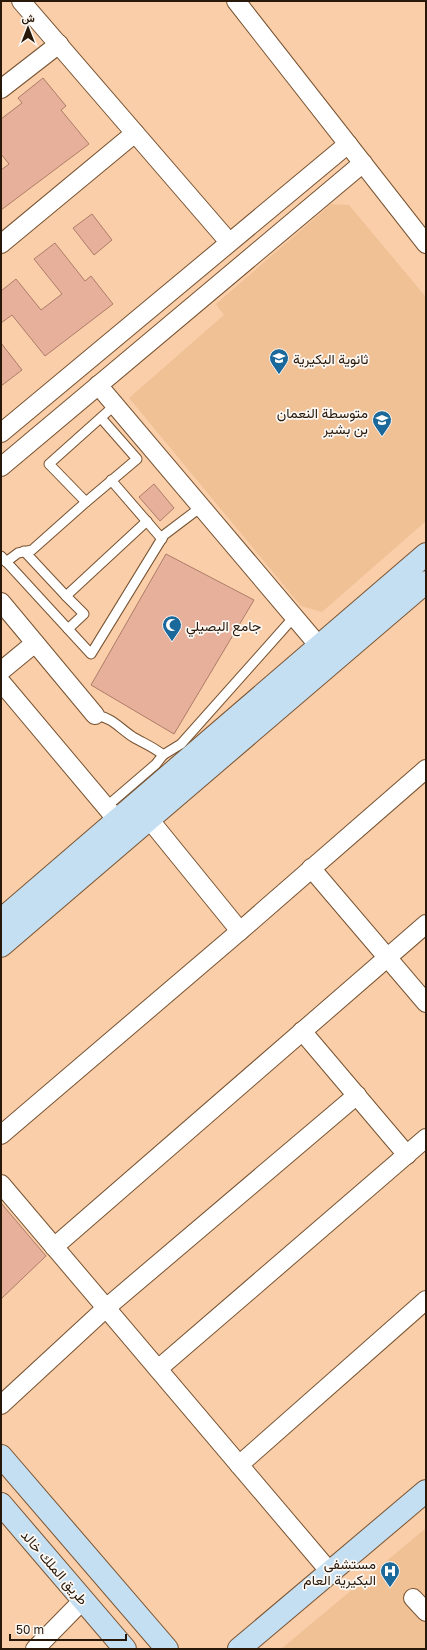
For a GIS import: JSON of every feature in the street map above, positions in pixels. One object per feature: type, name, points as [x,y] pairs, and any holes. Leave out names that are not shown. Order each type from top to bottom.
[{"type":"street","points":[[22,1],[229,242]]},
{"type":"street","points":[[236,1],[363,163],[424,237]]},
{"type":"street","points":[[1,90],[59,44]]},
{"type":"street","points":[[1,244],[135,132]]},
{"type":"street","points":[[1,433],[348,144]]},
{"type":"street","points":[[1,467],[363,163]]},
{"type":"street","points":[[98,385],[319,646]]},
{"type":"street","points":[[1,946],[149,819],[319,646],[426,554]]},
{"type":"street","points":[[1,920],[111,813],[241,727],[426,582]]},
{"type":"street","points":[[1,602],[95,715]]},
{"type":"street","points":[[1,671],[35,643]]},
{"type":"street","points":[[1,682],[111,813]]},
{"type":"street","points":[[1,1135],[240,931],[426,769]]},
{"type":"street","points":[[149,819],[240,931]]},
{"type":"street","points":[[311,868],[426,1003]]},
{"type":"street","points":[[54,1247],[426,924]]},
{"type":"street","points":[[302,1031],[407,1155]]},
{"type":"street","points":[[1,1405],[106,1308],[357,1095]]},
{"type":"street","points":[[158,1369],[426,1138]]},
{"type":"street","points":[[1,1184],[330,1572]]},
{"type":"street","points":[[239,1465],[426,1300]]},
{"type":"street","points":[[1,1456],[167,1649]]},
{"type":"street","points":[[239,1649],[426,1491]]},
{"type":"street","name":"طريق الملك خالد","points":[[1,1504],[125,1649]]},
{"type":"street","points":[[413,1598],[426,1612]]},
{"type":"street","points":[[35,1649],[83,1600]]},
{"type":"lane","points":[[86,502],[49,464],[115,405]]},
{"type":"lane","points":[[100,418],[137,459],[32,550],[24,551],[4,559],[91,654],[164,535],[201,507]]},
{"type":"lane","points":[[111,480],[162,539]]},
{"type":"lane","points":[[66,596],[147,522]]},
{"type":"lane","points":[[24,551],[84,614],[68,629]]},
{"type":"lane","points":[[111,813],[163,755],[181,744],[294,617]]},
{"type":"lane","points":[[95,715],[107,717],[133,737],[156,749],[163,755]]},
{"type":"shaded area","name":"ثانوية البكيرية","points":[[331,204],[349,205],[426,297],[426,521],[322,612],[301,606],[129,398],[224,315],[216,304]]},
{"type":"shaded area","name":"مستشفى البكيرية العام","points":[[426,1528],[426,1649],[281,1649]]},
{"type":"building","points":[[43,78],[66,106],[61,110],[89,144],[1,210],[1,170],[9,164],[1,154],[1,119],[22,103],[18,98]]},
{"type":"building","points":[[92,214],[112,240],[94,255],[73,228]]},
{"type":"building","points":[[55,243],[85,281],[91,276],[113,304],[45,356],[12,315],[1,323],[1,291],[16,279],[41,310],[62,294],[34,259]]},
{"type":"building","points":[[1,343],[22,370],[1,386]]},
{"type":"building","points":[[154,484],[174,508],[160,521],[139,497]]},
{"type":"building","name":"جامع البصيلي","points":[[166,554],[254,600],[174,734],[91,685]]},
{"type":"building","points":[[1,1203],[46,1256],[1,1299]]},
{"type":"place","name":"ثانوية البكيرية","points":[[279,375]]},
{"type":"place","name":"متوسطة النعمان بن بشير","points":[[382,437]]},
{"type":"place","name":"جامع البصيلي","points":[[172,642]]},
{"type":"place","name":"مستشفى البكيرية العام","points":[[390,1588]]}]
